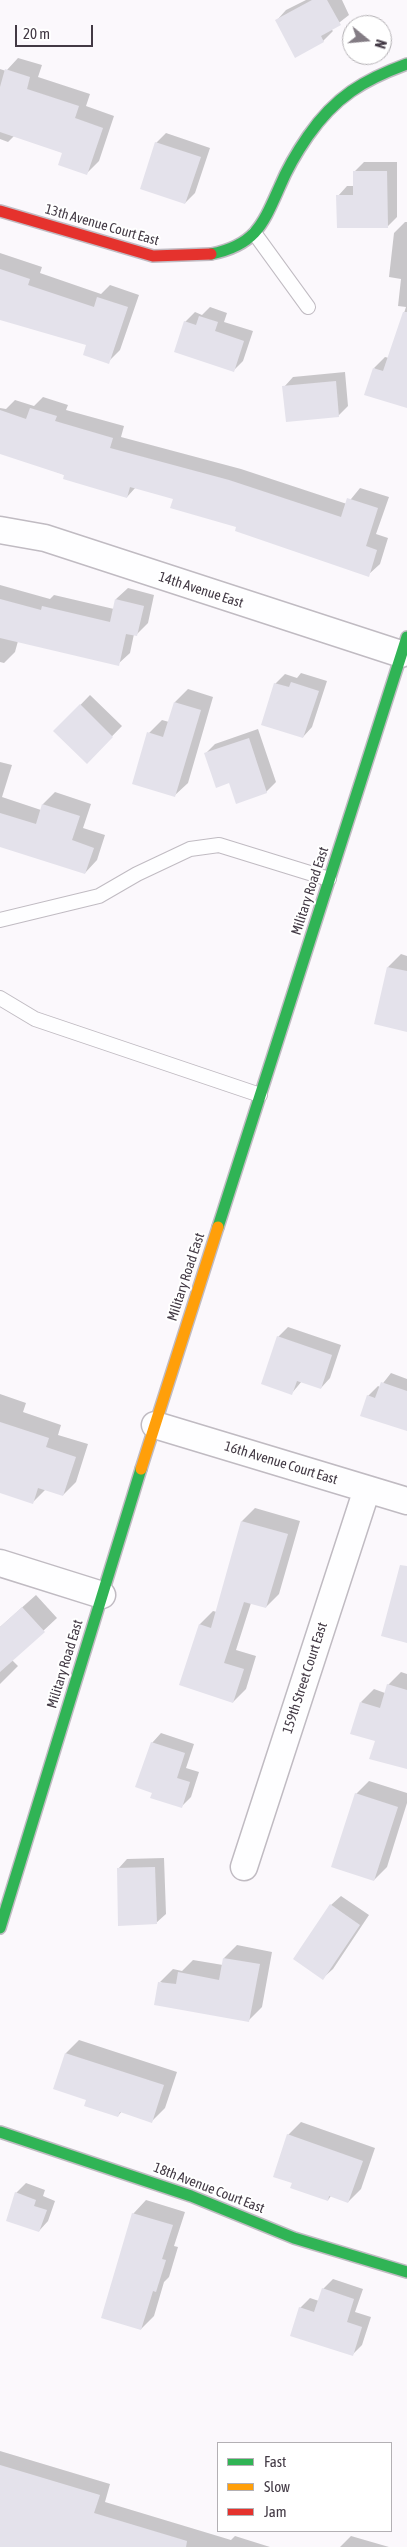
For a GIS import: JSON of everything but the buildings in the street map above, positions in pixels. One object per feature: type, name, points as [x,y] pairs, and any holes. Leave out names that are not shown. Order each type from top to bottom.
[{"type":"street","name":"13th Avenue Court East","points":[[0,211],[153,256],[178,258],[234,248],[255,234],[266,219],[297,151],[319,119],[344,97],[375,76],[407,64]]},
{"type":"street","name":"14th Avenue East","points":[[0,530],[45,538],[404,645]]},
{"type":"street","name":"Military Road East","points":[[0,1928],[155,1426],[404,645]]},
{"type":"street","name":"16th Avenue Court East","points":[[155,1426],[407,1501]]},
{"type":"street","name":"159th Street Court East","points":[[244,1866],[366,1489]]},
{"type":"street","points":[[0,1563],[102,1595]]},
{"type":"street","name":"18th Avenue Court East","points":[[0,2132],[173,2189],[294,2238],[407,2272]]},
{"type":"lane","points":[[255,234],[308,307]]},
{"type":"lane","points":[[0,920],[99,896],[137,874],[190,849],[219,846],[236,849],[329,879]]},
{"type":"lane","points":[[0,998],[35,1019],[260,1095]]},
{"type":"traffic: fast","points":[[211,254],[238,245],[256,231],[263,222],[296,154],[318,122],[340,100],[363,84],[407,64]]},
{"type":"traffic: fast","points":[[218,1227],[407,637]]},
{"type":"traffic: fast","points":[[0,1928],[141,1469]]},
{"type":"traffic: fast","points":[[0,2132],[191,2196],[294,2238],[407,2272]]},
{"type":"traffic: slow","points":[[141,1469],[218,1227]]},
{"type":"traffic: jam","points":[[0,211],[153,256],[211,254]]}]
